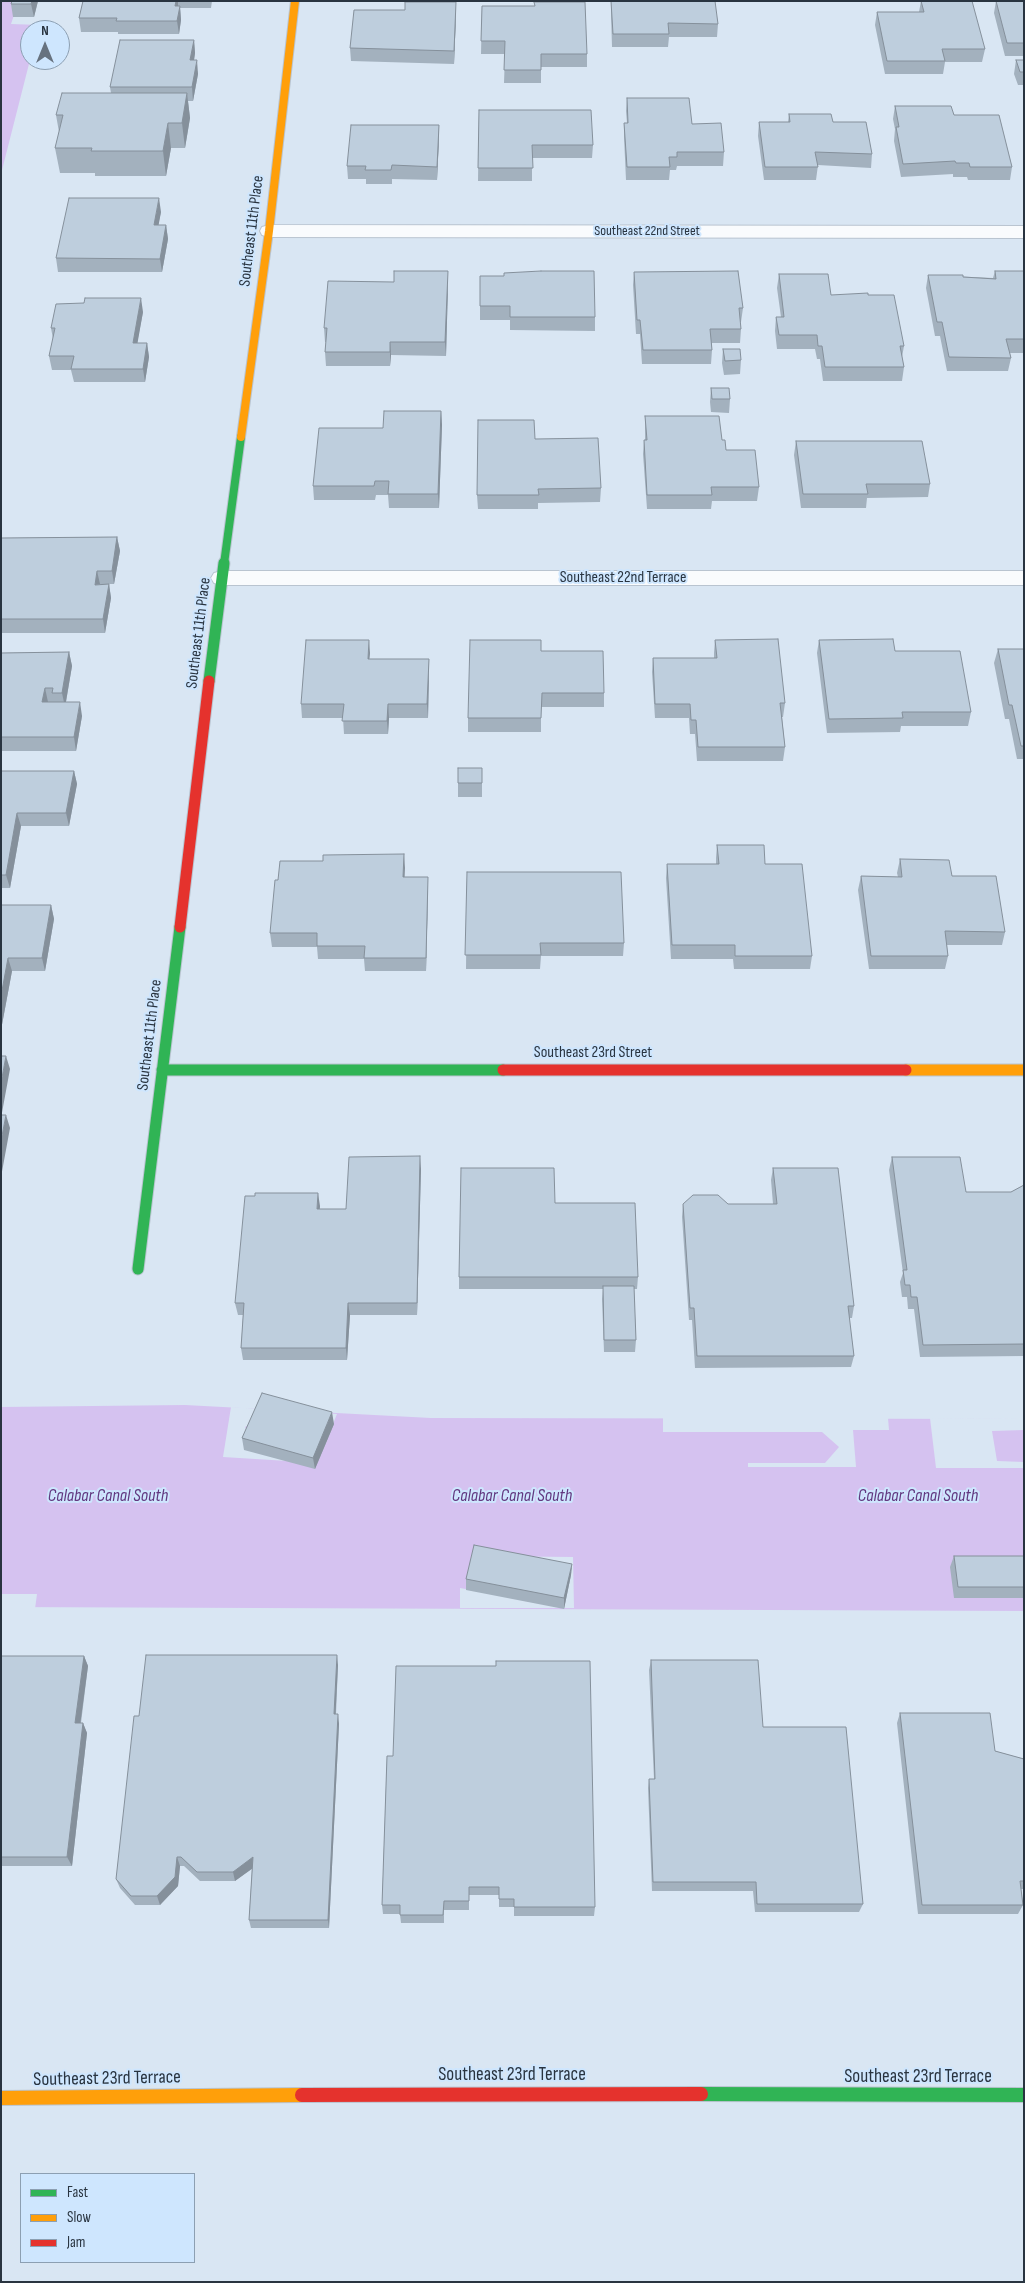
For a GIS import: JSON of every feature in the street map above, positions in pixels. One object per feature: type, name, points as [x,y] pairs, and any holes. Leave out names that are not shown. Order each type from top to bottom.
[{"type":"street","name":"Southeast 11th Place","points":[[138,1269],[222,578],[269,231],[295,1]]},
{"type":"street","name":"Southeast 22nd Street","points":[[269,231],[1024,232]]},
{"type":"street","name":"Southeast 22nd Terrace","points":[[222,578],[1024,578]]},
{"type":"street","name":"Southeast 23rd Street","points":[[162,1070],[1024,1070]]},
{"type":"street","name":"Southeast 23rd Terrace","points":[[1,2098],[459,2093],[1024,2095]]},
{"type":"water","points":[[1,1],[46,1],[41,20],[20,20],[20,70],[27,70],[1,174]]},
{"type":"water","name":"Calabar Canal South","points":[[185,1405],[431,1418],[1024,1419],[1024,1611],[1,1607],[1,1407]]},
{"type":"pier","points":[[38,1],[49,1],[42,20],[20,20],[20,24],[11,24],[14,15]]},
{"type":"pier","points":[[231,1407],[337,1414],[328,1436],[263,1417],[245,1427],[253,1442],[304,1462],[223,1457]]},
{"type":"pier","points":[[663,1418],[888,1418],[889,1430],[853,1430],[856,1467],[748,1467],[748,1463],[825,1463],[839,1447],[822,1432],[663,1432]]},
{"type":"pier","points":[[930,1418],[1024,1419],[1024,1430],[992,1431],[997,1461],[1024,1462],[1024,1468],[936,1468]]},
{"type":"pier","points":[[474,1556],[573,1557],[574,1608],[460,1608],[460,1588],[555,1605]]},
{"type":"pier","points":[[1,1594],[37,1594],[35,1609],[1,1609]]},
{"type":"building","points":[[12,1],[32,1],[31,4],[11,4]]},
{"type":"building","points":[[83,1],[176,1],[175,6],[180,6],[177,21],[116,21],[117,18],[79,18]]},
{"type":"building","points":[[611,1],[715,1],[718,24],[668,23],[669,34],[613,34]]},
{"type":"building","points":[[921,1],[972,1],[985,49],[942,49],[945,61],[887,61],[877,12],[924,12]]},
{"type":"building","points":[[996,1],[1024,1],[1024,43],[1007,43]]},
{"type":"building","points":[[405,2],[456,2],[454,51],[350,48],[354,10],[405,10]]},
{"type":"building","points":[[534,2],[585,2],[587,54],[541,54],[541,70],[504,70],[505,41],[481,41],[482,6],[535,6]]},
{"type":"building","points":[[120,40],[194,40],[190,60],[197,60],[192,87],[110,87]]},
{"type":"building","points":[[1016,60],[1024,60],[1024,72],[1020,72]]},
{"type":"building","points":[[62,93],[187,93],[182,123],[168,123],[163,151],[91,151],[92,148],[55,148],[63,115],[56,115]]},
{"type":"building","points":[[627,98],[689,98],[692,124],[721,123],[724,152],[677,152],[677,157],[669,157],[670,167],[627,167],[624,123],[628,123]]},
{"type":"building","points":[[895,106],[951,106],[954,115],[999,115],[1012,167],[970,167],[969,163],[956,163],[955,161],[903,164],[896,127],[899,127]]},
{"type":"building","points":[[479,110],[591,110],[593,145],[532,145],[533,168],[478,168]]},
{"type":"building","points":[[789,114],[831,114],[833,122],[866,122],[872,154],[815,152],[818,167],[765,167],[759,122],[790,122]]},
{"type":"building","points":[[351,125],[439,125],[437,167],[392,165],[391,170],[365,170],[366,166],[347,166]]},
{"type":"building","points":[[69,198],[159,198],[154,225],[166,225],[160,259],[56,258]]},
{"type":"building","points":[[394,271],[448,271],[445,342],[390,342],[390,352],[325,352],[327,328],[324,328],[328,281],[394,282]]},
{"type":"building","points":[[594,271],[595,317],[510,317],[510,306],[480,306],[480,276],[504,276],[504,273]]},
{"type":"building","points":[[738,271],[743,308],[739,308],[741,329],[710,329],[712,350],[643,350],[640,320],[637,320],[634,272]]},
{"type":"building","points":[[995,271],[1024,271],[1024,339],[1006,339],[1011,358],[949,357],[942,322],[937,322],[928,275],[963,275],[963,277],[996,279]]},
{"type":"building","points":[[779,274],[828,274],[831,295],[868,293],[868,295],[894,295],[904,346],[900,346],[904,367],[825,367],[822,346],[818,346],[817,335],[779,335],[776,317],[784,317]]},
{"type":"building","points":[[85,298],[141,298],[133,343],[147,343],[143,369],[71,369],[74,356],[49,356],[55,328],[51,328],[56,304],[84,303]]},
{"type":"building","points":[[723,349],[740,349],[741,360],[725,361]]},
{"type":"building","points":[[711,388],[729,388],[730,399],[712,399]]},
{"type":"building","points":[[384,411],[441,411],[438,494],[388,494],[389,481],[375,481],[374,486],[313,486],[319,428],[383,428]]},
{"type":"building","points":[[645,416],[719,416],[722,440],[725,440],[726,450],[755,450],[759,487],[711,487],[712,495],[647,495],[644,440],[647,440]]},
{"type":"building","points":[[478,420],[534,420],[535,439],[598,438],[601,488],[538,489],[539,495],[477,495]]},
{"type":"building","points":[[796,441],[922,441],[930,484],[866,484],[868,494],[803,494]]},
{"type":"building","points":[[117,537],[112,571],[97,571],[95,585],[109,584],[103,619],[1,619],[1,538]]},
{"type":"building","points":[[778,639],[785,703],[780,703],[785,747],[698,747],[696,720],[691,720],[690,704],[655,704],[653,658],[717,658],[715,640]]},
{"type":"building","points":[[893,639],[895,651],[960,651],[971,712],[902,712],[903,718],[829,719],[819,640]]},
{"type":"building","points":[[306,640],[369,640],[368,659],[429,659],[427,704],[388,704],[387,721],[342,721],[344,704],[301,704]]},
{"type":"building","points":[[470,640],[541,640],[541,651],[603,651],[604,693],[542,693],[541,718],[468,718]]},
{"type":"building","points":[[998,649],[1024,649],[1024,746],[1021,746],[1012,705],[1009,705]]},
{"type":"building","points":[[69,652],[62,693],[52,693],[53,688],[45,688],[42,702],[80,702],[74,737],[1,737],[1,653]]},
{"type":"building","points":[[458,768],[482,768],[482,783],[458,783]]},
{"type":"building","points":[[1,771],[74,771],[66,813],[17,813],[6,875],[1,875]]},
{"type":"building","points":[[717,845],[764,845],[765,864],[802,864],[812,956],[735,956],[735,945],[672,945],[667,864],[719,864]]},
{"type":"building","points":[[404,854],[403,877],[428,877],[426,958],[364,958],[365,946],[317,946],[317,933],[270,933],[275,880],[278,880],[280,861],[323,861],[323,855]]},
{"type":"building","points":[[900,859],[949,860],[952,876],[996,876],[1005,932],[945,931],[948,956],[871,956],[861,876],[902,877]]},
{"type":"building","points":[[467,872],[621,872],[624,943],[540,943],[541,955],[465,955]]},
{"type":"building","points":[[1,905],[51,905],[42,958],[8,958],[1,996]]},
{"type":"building","points":[[1,1056],[6,1056],[1,1083]]},
{"type":"building","points":[[1,1115],[6,1115],[1,1141]]},
{"type":"building","points":[[420,1156],[417,1303],[348,1303],[346,1348],[241,1348],[244,1303],[235,1303],[245,1196],[255,1196],[255,1193],[318,1193],[317,1209],[346,1209],[349,1157]]},
{"type":"building","points":[[892,1157],[960,1157],[966,1192],[1011,1192],[1024,1185],[1024,1344],[923,1345],[917,1297],[911,1297],[910,1285],[905,1285],[903,1270],[907,1270]]},
{"type":"building","points":[[461,1168],[554,1168],[555,1203],[635,1203],[638,1277],[459,1277]]},
{"type":"building","points":[[773,1168],[838,1168],[854,1306],[848,1306],[854,1356],[697,1356],[694,1308],[690,1308],[683,1204],[693,1195],[718,1195],[728,1204],[777,1204]]},
{"type":"building","points":[[603,1286],[634,1286],[636,1340],[604,1340]]},
{"type":"building","points":[[262,1393],[332,1412],[313,1458],[242,1438]]},
{"type":"building","points":[[474,1545],[572,1564],[564,1598],[466,1579]]},
{"type":"building","points":[[954,1556],[1024,1556],[1024,1587],[958,1587]]},
{"type":"building","points":[[146,1655],[337,1655],[334,1714],[338,1714],[328,1920],[249,1920],[253,1857],[233,1872],[197,1872],[181,1857],[177,1857],[175,1877],[157,1896],[131,1896],[116,1879],[134,1716],[139,1716]]},
{"type":"building","points":[[1,1656],[84,1656],[75,1723],[83,1723],[67,1857],[1,1857]]},
{"type":"building","points":[[651,1660],[758,1660],[763,1727],[846,1727],[863,1904],[757,1904],[756,1882],[653,1882],[649,1779],[655,1779]]},
{"type":"building","points":[[496,1661],[590,1661],[595,1907],[514,1907],[514,1899],[499,1899],[499,1887],[469,1887],[469,1901],[444,1901],[443,1915],[400,1915],[400,1905],[382,1905],[387,1756],[393,1756],[396,1666],[496,1666]]},
{"type":"building","points":[[900,1713],[990,1713],[995,1751],[1024,1759],[1024,1881],[1020,1881],[1023,1905],[922,1905]]},
{"type":"traffic: fast","points":[[209,681],[241,437]]},
{"type":"traffic: fast","points":[[138,1269],[180,927]]},
{"type":"traffic: fast","points":[[162,1070],[503,1070]]},
{"type":"traffic: fast","points":[[701,2094],[1024,2095]]},
{"type":"traffic: slow","points":[[241,437],[269,231],[295,1]]},
{"type":"traffic: slow","points":[[906,1070],[1024,1070]]},
{"type":"traffic: slow","points":[[1,2098],[302,2095]]},
{"type":"traffic: jam","points":[[180,927],[209,681]]},
{"type":"traffic: jam","points":[[503,1070],[906,1070]]},
{"type":"traffic: jam","points":[[302,2095],[701,2094]]}]
